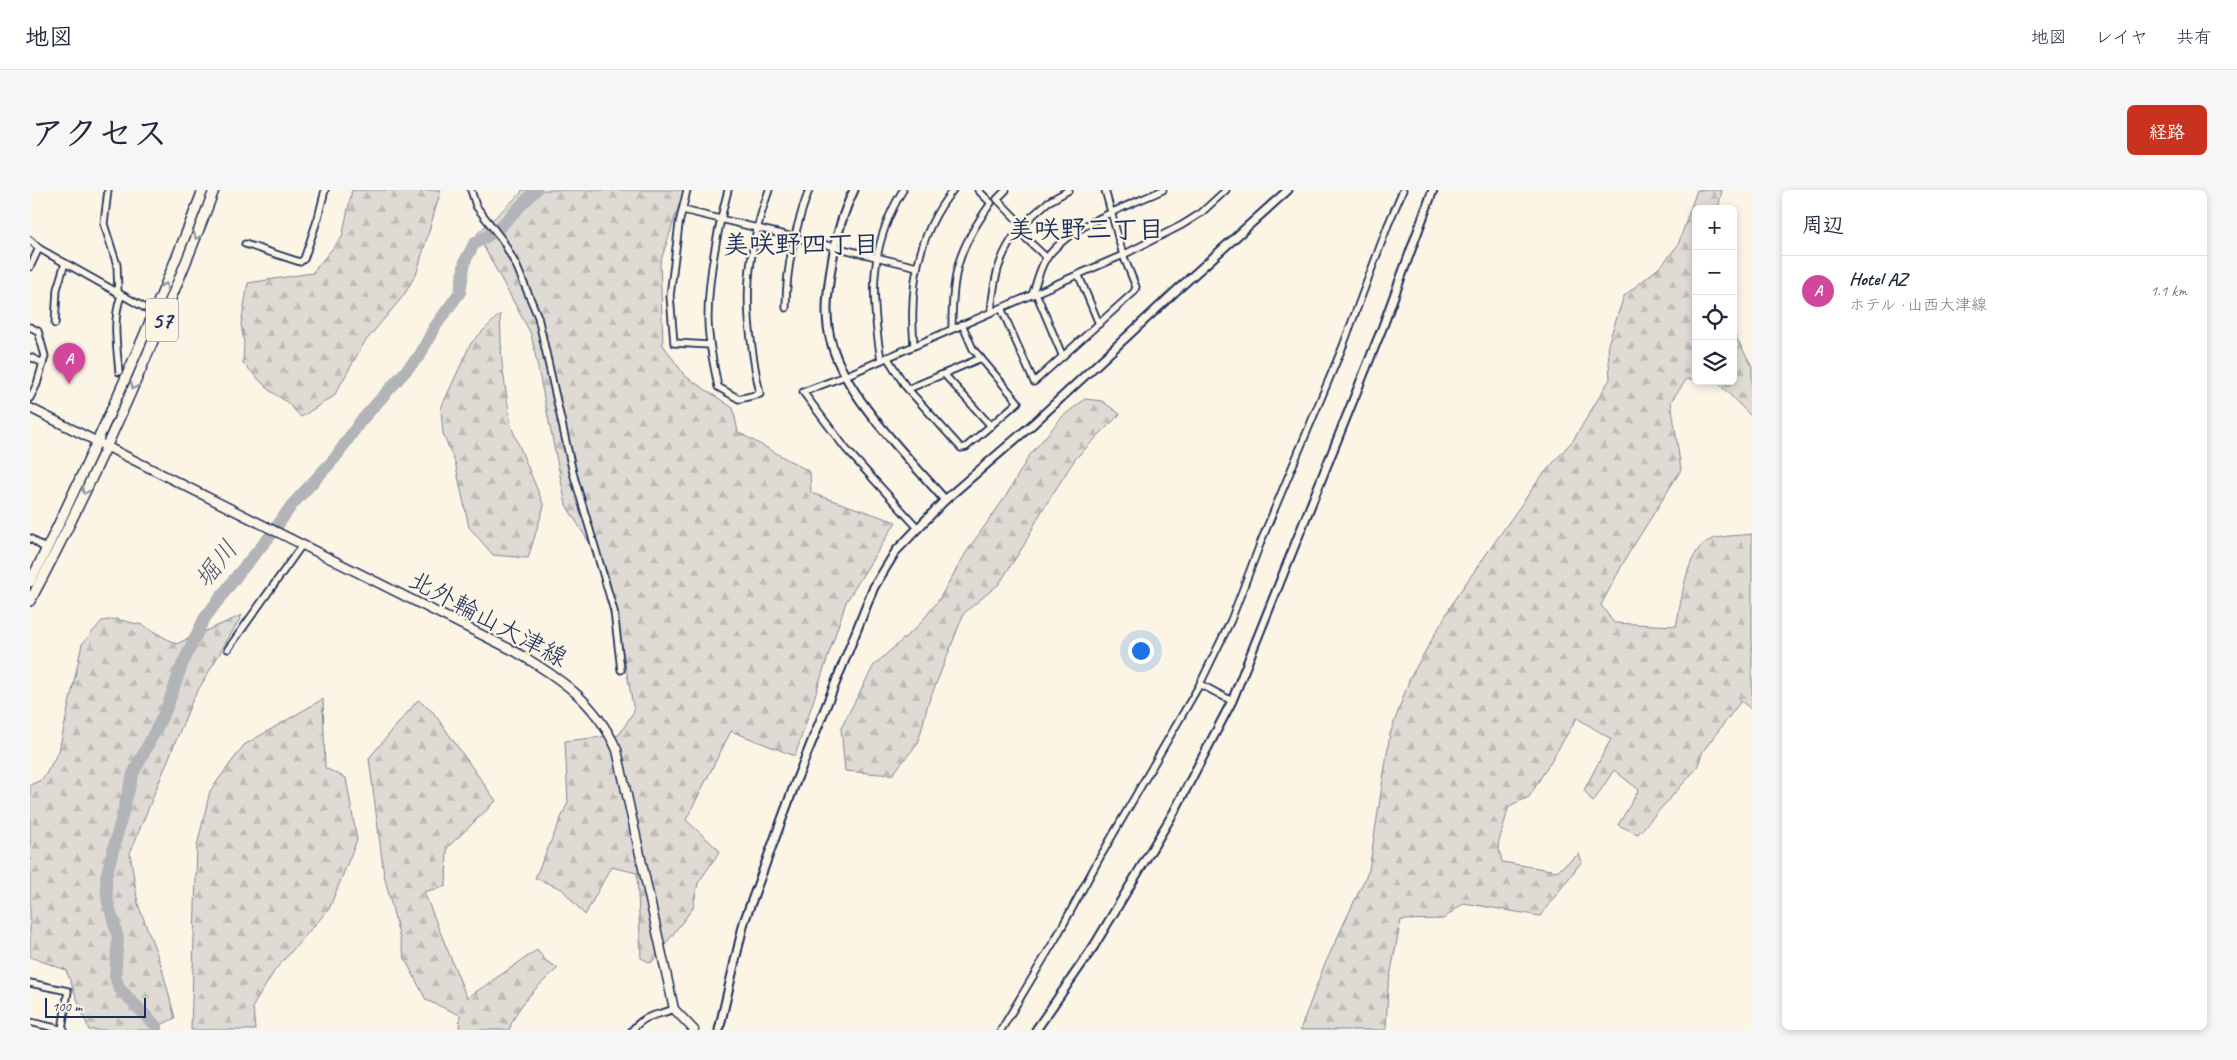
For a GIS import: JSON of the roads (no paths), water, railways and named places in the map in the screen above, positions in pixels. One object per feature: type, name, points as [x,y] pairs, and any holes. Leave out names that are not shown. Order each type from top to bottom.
[{"type":"highway","name":"57","points":[[30,582],[47,550],[153,314],[203,190]]},
{"type":"highway","name":"57","points":[[30,601],[106,448],[163,318],[214,190]]},
{"type":"main road","name":"北外輪山大津線","points":[[30,408],[106,448],[192,488],[516,652],[562,680],[598,716],[617,750],[674,1009]]},
{"type":"main road","points":[[674,1009],[694,1030]]},
{"type":"street","points":[[108,190],[104,224],[117,264],[120,295],[115,325],[119,372]]},
{"type":"street","points":[[246,244],[300,262],[304,259],[318,218],[324,190]]},
{"type":"street","points":[[471,190],[476,206],[503,241],[514,261],[538,317],[573,473],[614,611],[620,670]]},
{"type":"street","points":[[687,190],[670,296],[674,343],[710,345]]},
{"type":"street","points":[[728,190],[720,220],[709,287],[708,320],[710,345],[718,387],[739,400],[760,394],[752,352],[747,299],[748,277],[758,229],[769,190]]},
{"type":"street","points":[[786,308],[786,286],[794,237],[809,190]]},
{"type":"street","points":[[854,190],[844,209],[834,247],[827,296],[827,321],[831,343],[839,365],[867,410],[944,500]]},
{"type":"street","points":[[881,360],[874,318],[873,286],[877,257],[888,219],[903,190]]},
{"type":"street","points":[[914,345],[911,318],[917,267],[926,235],[940,206],[953,190]]},
{"type":"street","points":[[978,190],[991,203]]},
{"type":"street","points":[[952,328],[952,290],[957,267],[965,245],[991,203],[1006,190]]},
{"type":"street","points":[[991,311],[997,268],[1009,243],[1022,225],[1048,202],[1069,190]]},
{"type":"street","points":[[1001,308],[1031,381],[1037,380],[1136,290],[1110,214],[1105,190]]},
{"type":"street","points":[[1062,357],[1034,294],[1047,258],[1077,230],[1163,190]]},
{"type":"street","points":[[916,527],[846,449],[803,392],[845,376],[991,311],[1079,276],[1123,255],[1182,225],[1201,213],[1226,190]]},
{"type":"street","points":[[719,1030],[744,922],[796,781],[874,588],[896,551],[916,527],[944,500],[1034,423],[1280,193],[1288,190]]},
{"type":"street","points":[[1001,1030],[1056,938],[1099,859],[1200,684],[1231,620],[1262,539],[1343,346],[1403,190]]},
{"type":"street","points":[[1036,1030],[1100,938],[1174,812],[1232,701],[1383,326],[1433,190]]},
{"type":"street","points":[[997,199],[1022,225]]},
{"type":"street","points":[[683,210],[917,267]]},
{"type":"street","points":[[1018,231],[1047,258]]},
{"type":"street","points":[[30,240],[39,248],[163,318]]},
{"type":"street","points":[[30,267],[39,248]]},
{"type":"street","points":[[55,324],[57,289],[65,263]]},
{"type":"street","points":[[1079,276],[1099,324]]},
{"type":"street","points":[[887,357],[908,389],[961,448],[966,447],[1018,402],[973,349],[962,324]]},
{"type":"street","points":[[30,327],[38,331],[45,356],[30,398]]},
{"type":"street","points":[[30,358],[42,363]]},
{"type":"street","points":[[908,389],[981,358]]},
{"type":"street","points":[[944,374],[991,426]]},
{"type":"street","points":[[30,538],[47,550]]},
{"type":"street","points":[[228,649],[302,545]]},
{"type":"street","points":[[1200,684],[1232,701]]},
{"type":"street","points":[[30,983],[68,991],[63,1030],[30,1022]]},
{"type":"street","points":[[632,1030],[645,1017],[658,1015],[674,1009]]},
{"type":"waterway","name":"堀川","points":[[156,1030],[156,1026],[119,988],[115,976],[118,938],[107,898],[106,877],[133,774],[166,710],[182,665],[204,619],[239,573],[271,535],[291,506],[335,458],[360,422],[420,355],[434,328],[460,292],[465,261],[474,244],[497,230],[536,190]]},
{"type":"place","name":"Hotel AZ","points":[[69,384]]},
{"type":"district","name":"美咲野三丁目","points":[[1086,229]]},
{"type":"district","name":"美咲野四丁目","points":[[801,244]]}]
